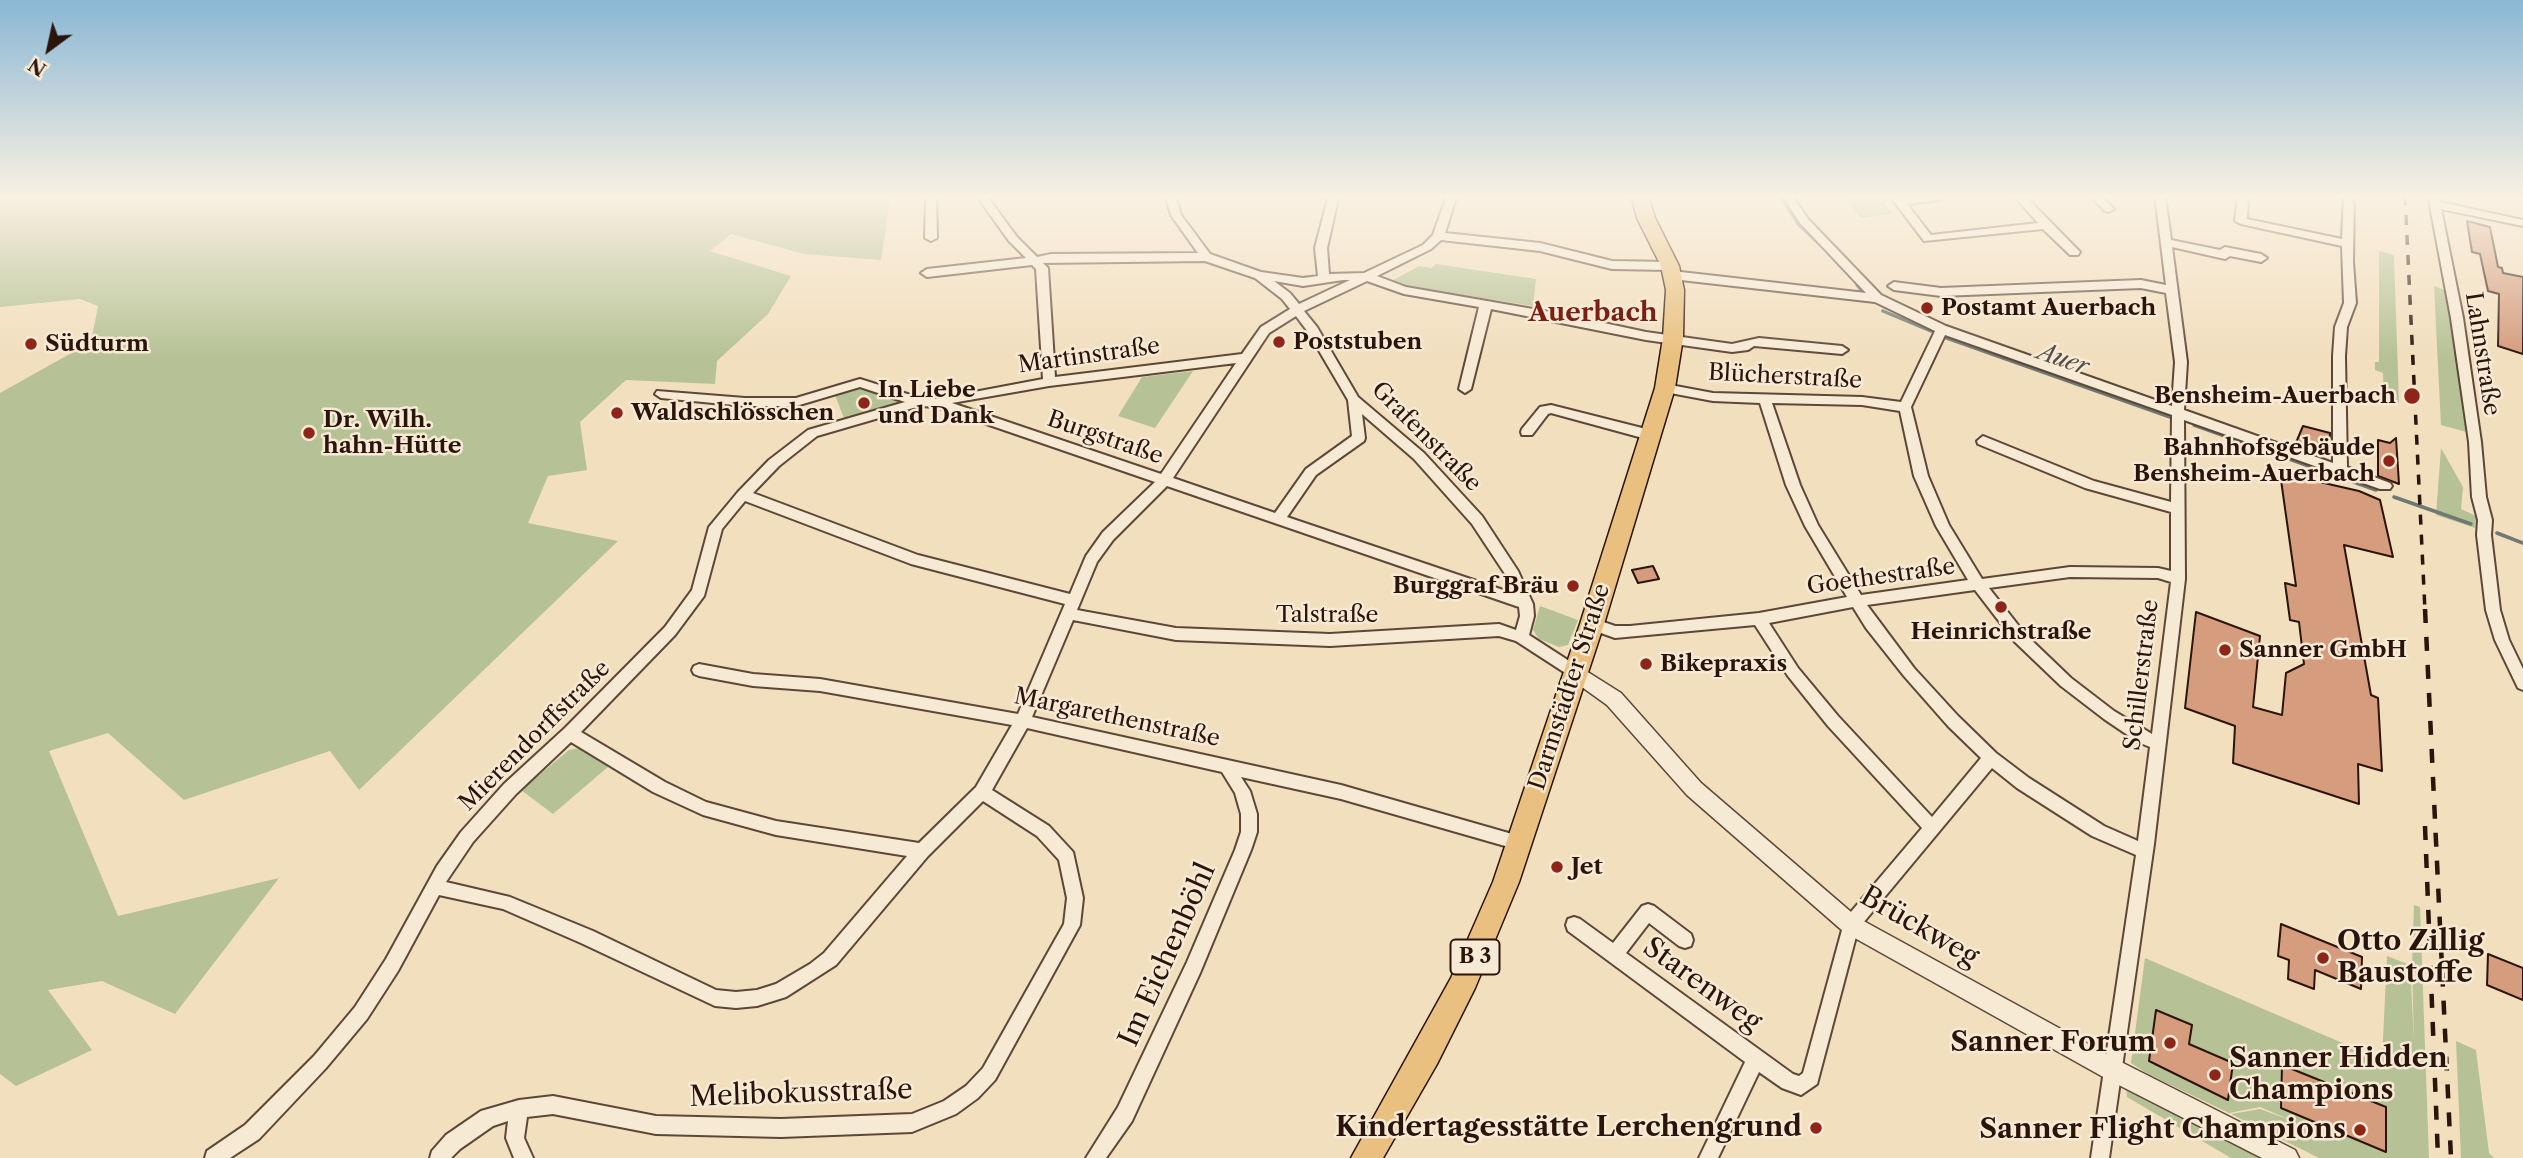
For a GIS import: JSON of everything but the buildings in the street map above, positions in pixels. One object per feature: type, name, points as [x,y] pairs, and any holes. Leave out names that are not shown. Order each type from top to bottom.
[{"type":"main road","name":"Darmstädter Straße","points":[[1366,1158],[1427,1054],[1487,930],[1592,624],[1665,388],[1675,305],[1671,271],[1661,249]]},
{"type":"street","points":[[1024,249],[1038,261],[1044,274],[1049,382]]},
{"type":"street","points":[[1200,249],[1206,257]]},
{"type":"street","points":[[1321,249],[1324,278]]},
{"type":"street","points":[[435,887],[504,902],[587,937],[702,994],[736,1000],[780,991],[816,971],[830,959],[922,851],[982,792],[1023,721],[1091,560],[1108,536],[1164,481],[1265,330],[1297,310],[1423,249]]},
{"type":"street","points":[[1548,249],[1612,265],[1877,298],[1942,329],[2385,486]]},
{"type":"street","points":[[1831,249],[1877,298]]},
{"type":"street","points":[[2071,249],[2074,252]]},
{"type":"street","name":"Schillerstraße","points":[[2100,1158],[2145,850],[2178,579],[2178,412],[2181,362],[2166,249]]},
{"type":"street","points":[[2195,249],[2225,256],[2225,251],[2261,258]]},
{"type":"street","points":[[2340,470],[2339,356],[2341,327],[2350,303],[2348,249]]},
{"type":"street","name":"Lahnstraße","points":[[2443,249],[2457,318],[2475,442],[2479,497],[2496,623],[2523,684]]},
{"type":"street","points":[[926,272],[1051,258],[1206,257],[1259,275],[1303,282],[1324,278],[1369,277],[1404,290],[1732,348],[1759,342],[1842,350]]},
{"type":"street","name":"Grafenstraße","points":[[1259,275],[1286,296],[1313,330],[1354,400],[1419,456],[1477,520],[1513,575],[1526,604]]},
{"type":"street","points":[[1894,286],[1941,292],[2141,284],[2171,290]]},
{"type":"street","points":[[1465,389],[1486,303]]},
{"type":"street","points":[[1942,329],[1905,407],[1921,476],[1943,526],[1979,586],[2020,638],[2066,682],[2143,737],[2158,743]]},
{"type":"street","name":"Martinstraße","points":[[938,403],[1049,382],[1247,358]]},
{"type":"street","name":"Burgstraße","points":[[661,394],[745,402],[787,402],[804,401],[860,383],[920,402],[938,403],[1526,604]]},
{"type":"street","name":"Blücherstraße","points":[[1665,388],[1713,397],[1862,401],[1905,407]]},
{"type":"street","points":[[1278,520],[1311,472],[1359,438],[1354,400]]},
{"type":"street","points":[[1765,400],[1793,485],[1812,526],[1857,601],[1909,672],[1991,758],[2053,804],[2098,831],[2145,850]]},
{"type":"street","name":"Mierendorffstraße","points":[[214,1158],[253,1132],[320,1062],[361,1013],[392,965],[443,871],[476,827],[510,789],[570,733],[670,631],[699,592],[716,527],[743,495],[774,463],[813,433],[920,402]]},
{"type":"street","points":[[1527,432],[1544,410],[1551,409],[1650,435]]},
{"type":"street","points":[[1983,441],[2091,485],[2177,509]]},
{"type":"street","name":"Talstraße","points":[[743,495],[916,560],[1071,607],[1176,634],[1331,640],[1427,636],[1486,629],[1521,637],[1575,672]]},
{"type":"street","name":"Goethestraße","points":[[1592,624],[1615,632],[1630,632],[1759,619],[1857,601],[2070,572],[2158,573],[2178,579]]},
{"type":"street","points":[[1521,637],[1527,616],[1526,604]]},
{"type":"street","points":[[1759,619],[1793,672],[1833,721],[1932,828]]},
{"type":"street","name":"Margarethenstraße","points":[[699,670],[753,680],[820,685],[1023,721],[1341,792],[1519,843]]},
{"type":"street","name":"Brückweg","points":[[1575,672],[1614,699],[1694,789],[1851,925],[2113,1070],[2287,1158]]},
{"type":"street","points":[[570,733],[659,787],[703,808],[776,828],[922,851]]},
{"type":"street","points":[[1851,925],[1991,758]]},
{"type":"street","name":"Im Eichenböhl","points":[[1095,1158],[1125,1114],[1194,967],[1243,850],[1249,832],[1249,814],[1242,792],[1230,772],[1232,766]]},
{"type":"street","name":"Melibokusstraße","points":[[439,1158],[453,1142],[488,1118],[519,1109],[553,1105],[656,1125],[781,1128],[912,1124],[950,1108],[972,1092],[989,1074],[1072,925],[1075,898],[1066,858],[1059,849],[1043,831],[982,792]]},
{"type":"street","name":"Starenweg","points":[[1614,955],[1648,912],[1685,940]]},
{"type":"street","name":"Starenweg","points":[[1574,925],[1756,1059],[1794,1085],[1801,1086],[1811,1078],[1851,925]]},
{"type":"street","name":"Starenweg","points":[[1708,1158],[1756,1059]]},
{"type":"street","points":[[519,1109],[515,1138],[524,1158]]},
{"type":"green space","points":[[0,249],[712,249],[710,251],[791,276],[768,314],[717,361],[715,384],[626,380],[580,422],[587,470],[548,476],[528,523],[618,541],[359,790],[330,751],[184,800],[108,733],[49,751],[118,916],[279,878],[175,1014],[102,981],[48,990],[92,1050],[16,1086],[0,1074],[0,393],[91,342],[98,306],[80,299],[0,307]]},
{"type":"green space","points":[[786,249],[883,249],[881,260],[804,254]]},
{"type":"green space","points":[[2379,251],[2394,255],[2399,403],[2384,399],[2383,373],[2375,370],[2375,362],[2379,362]]},
{"type":"green space","points":[[1436,264],[1536,279],[1533,306],[1390,282],[1419,266],[1431,268]]},
{"type":"green space","points":[[2434,286],[2447,291],[2470,433],[2441,425]]},
{"type":"green space","points":[[1193,371],[1155,428],[1118,416],[1142,377]]},
{"type":"green space","points":[[860,387],[897,399],[898,406],[845,421],[835,395]]},
{"type":"green space","points":[[2441,448],[2463,487],[2461,509],[2476,516],[2475,528],[2436,515]]},
{"type":"green space","points":[[1540,606],[1578,620],[1568,645],[1559,647],[1539,639],[1533,630]]},
{"type":"green space","points":[[579,748],[609,766],[553,814],[521,790],[569,750]]},
{"type":"green space","points":[[2414,905],[2420,907],[2429,1158],[2319,1158],[2231,1114],[2260,1109],[2293,1121],[2260,1107],[2229,1113],[2131,1063],[2145,958],[2382,1060],[2387,956],[2410,965],[2414,1040]]},
{"type":"green space","points":[[2456,1041],[2476,1050],[2489,1153],[2494,1158],[2461,1158]]},
{"type":"green space","points":[[2126,1084],[2262,1158],[2231,1158],[2127,1097]]},
{"type":"waterway","name":"Auer","points":[[1857,285],[1862,291]]},
{"type":"waterway","name":"Auer","points":[[1883,311],[1931,331]]},
{"type":"waterway","name":"Auer","points":[[1944,337],[2170,417]]},
{"type":"waterway","name":"Auer","points":[[2194,425],[2376,490]]},
{"type":"waterway","name":"Auer","points":[[2394,497],[2471,524]]},
{"type":"waterway","name":"Auer","points":[[2497,533],[2523,543]]},
{"type":"railway","points":[[2408,249],[2425,611]]},
{"type":"railway","points":[[2425,609],[2451,1158]]},
{"type":"railway","points":[[2425,826],[2438,1158]]},
{"type":"place","name":"Postamt Auerbach","points":[[1927,308]]},
{"type":"place","name":"Poststuben","points":[[1279,342]]},
{"type":"place","name":"Südturm","points":[[31,344]]},
{"type":"place","name":"Bensheim-Auerbach","points":[[2412,396]]},
{"type":"place","name":"In Liebe und Dank","points":[[864,403]]},
{"type":"place","name":"Waldschlösschen","points":[[617,413]]},
{"type":"place","name":"Dr. Wilh. hahn-Hütte","points":[[309,433]]},
{"type":"place","name":"Bahnhofsgebäude Bensheim-Auerbach","points":[[2389,461]]},
{"type":"place","name":"Burggraf Bräu","points":[[1573,586]]},
{"type":"place","name":"Heinrichstraße","points":[[2001,607]]},
{"type":"place","name":"Sanner GmbH","points":[[2225,650]]},
{"type":"place","name":"Bikepraxis","points":[[1646,664]]},
{"type":"place","name":"Jet","points":[[1557,867]]},
{"type":"place","name":"Otto Zillig Baustoffe","points":[[2323,958]]},
{"type":"place","name":"Sanner Forum","points":[[2170,1043]]},
{"type":"place","name":"Sanner Hidden Champions","points":[[2215,1075]]},
{"type":"place","name":"Kindertagesstätte Lerchengrund","points":[[1816,1128]]},
{"type":"place","name":"Sanner Flight Champions","points":[[2360,1130]]},
{"type":"district","name":"Auerbach","points":[[1593,313]]}]
